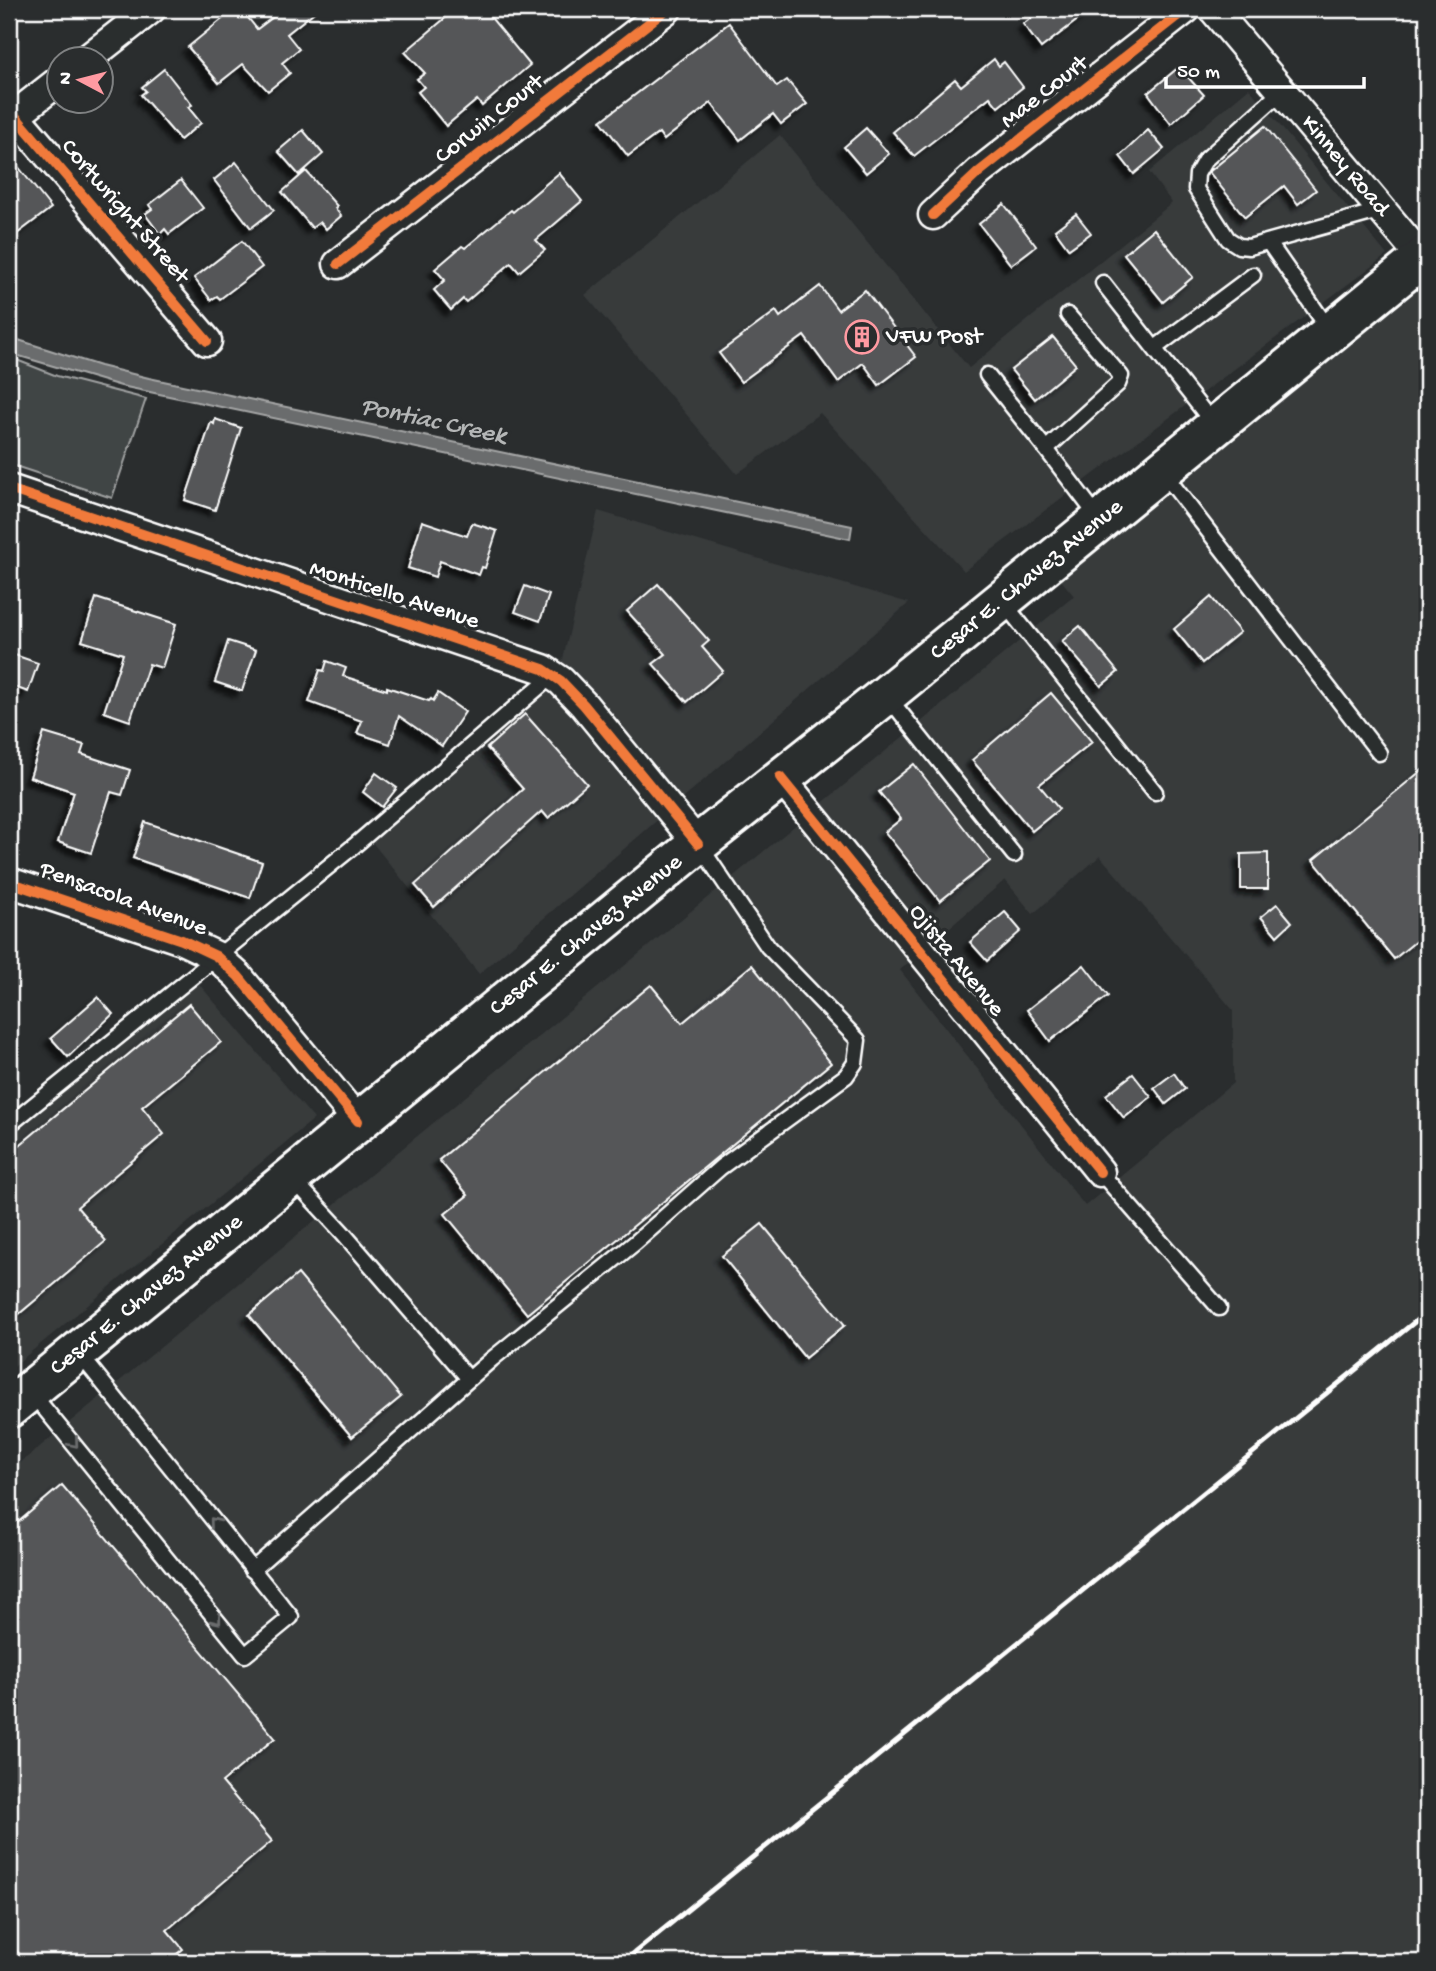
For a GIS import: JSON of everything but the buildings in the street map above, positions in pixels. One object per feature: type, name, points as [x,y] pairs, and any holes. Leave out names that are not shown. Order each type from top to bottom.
[{"type":"main road","name":"Cesar E. Chavez Avenue","points":[[17,1396],[78,1352],[780,777],[886,695],[1424,256]]},
{"type":"street","points":[[104,46],[151,9]]},
{"type":"street","name":"Corwin Court","points":[[338,264],[667,9]]},
{"type":"street","name":"Mae Court","points":[[933,215],[979,172],[1186,9]]},
{"type":"street","name":"Kinney Road","points":[[1213,9],[1424,256]]},
{"type":"street","points":[[10,115],[46,90]]},
{"type":"street","name":"Cortwright Street","points":[[10,115],[207,341]]},
{"type":"street","name":"Monticello Avenue","points":[[9,489],[535,665],[553,675],[583,705],[698,844]]},
{"type":"street","name":"Ojista Avenue","points":[[780,777],[1100,1172]]},
{"type":"street","name":"Pensacola Avenue","points":[[9,882],[183,940],[216,957],[238,976],[358,1121]]},
{"type":"lane","points":[[1282,91],[1205,160],[1197,174],[1196,189],[1228,239],[1238,246],[1249,247],[1382,210]]},
{"type":"lane","points":[[1269,243],[1331,332]]},
{"type":"lane","points":[[1154,348],[1253,275]]},
{"type":"lane","points":[[1103,283],[1216,427]]},
{"type":"lane","points":[[1046,449],[1118,384],[1121,376],[1069,315]]},
{"type":"lane","points":[[987,375],[1100,520]]},
{"type":"lane","points":[[1161,470],[1378,753]]},
{"type":"lane","points":[[1002,600],[1155,792]]},
{"type":"lane","points":[[9,1125],[354,846],[553,675]]},
{"type":"lane","points":[[886,695],[1014,855]]},
{"type":"lane","points":[[253,1570],[469,1379],[636,1242],[720,1167],[846,1076],[855,1063],[858,1040],[768,947],[698,844]]},
{"type":"lane","points":[[1100,1172],[1219,1308]]},
{"type":"lane","points":[[291,1177],[469,1379]]},
{"type":"lane","points":[[17,1396],[245,1655],[291,1617],[78,1352]]},
{"type":"shaded area","points":[[1249,88],[1387,255],[964,571],[820,413],[737,474],[585,295],[780,135],[969,368],[1172,203],[1149,172]]},
{"type":"shaded area","points":[[1427,254],[1427,1962],[9,1962],[9,1472],[1074,596],[1047,563]],"holes":[[[1100,856],[1233,1010],[1233,1083],[1085,1206],[900,970],[1005,880],[1033,914]]]},
{"type":"shaded area","points":[[9,337],[100,366],[149,378],[852,526],[850,539],[121,386],[9,353]]},
{"type":"shaded area","points":[[9,357],[57,376],[146,399],[112,498],[9,464]]},
{"type":"shaded area","points":[[598,511],[909,603],[479,974],[362,830],[563,659]]},
{"type":"shaded area","points":[[188,971],[314,1119],[9,1370],[9,1120]]},
{"type":"railway","points":[[623,1962],[1427,1312]]},
{"type":"cycle path","points":[[338,264],[667,9]]},
{"type":"cycle path","points":[[933,215],[979,172],[1186,9]]},
{"type":"cycle path","points":[[9,109],[207,341]]},
{"type":"cycle path","points":[[9,489],[543,669],[561,681],[584,705],[698,844]]},
{"type":"cycle path","points":[[780,777],[1100,1172]]},
{"type":"cycle path","points":[[9,882],[182,940],[216,956],[238,976],[358,1121]]},
{"type":"place","name":"VFW Post","points":[[862,337]]},
{"type":"water label","name":"Pontiac Creek","points":[[433,423]]}]
